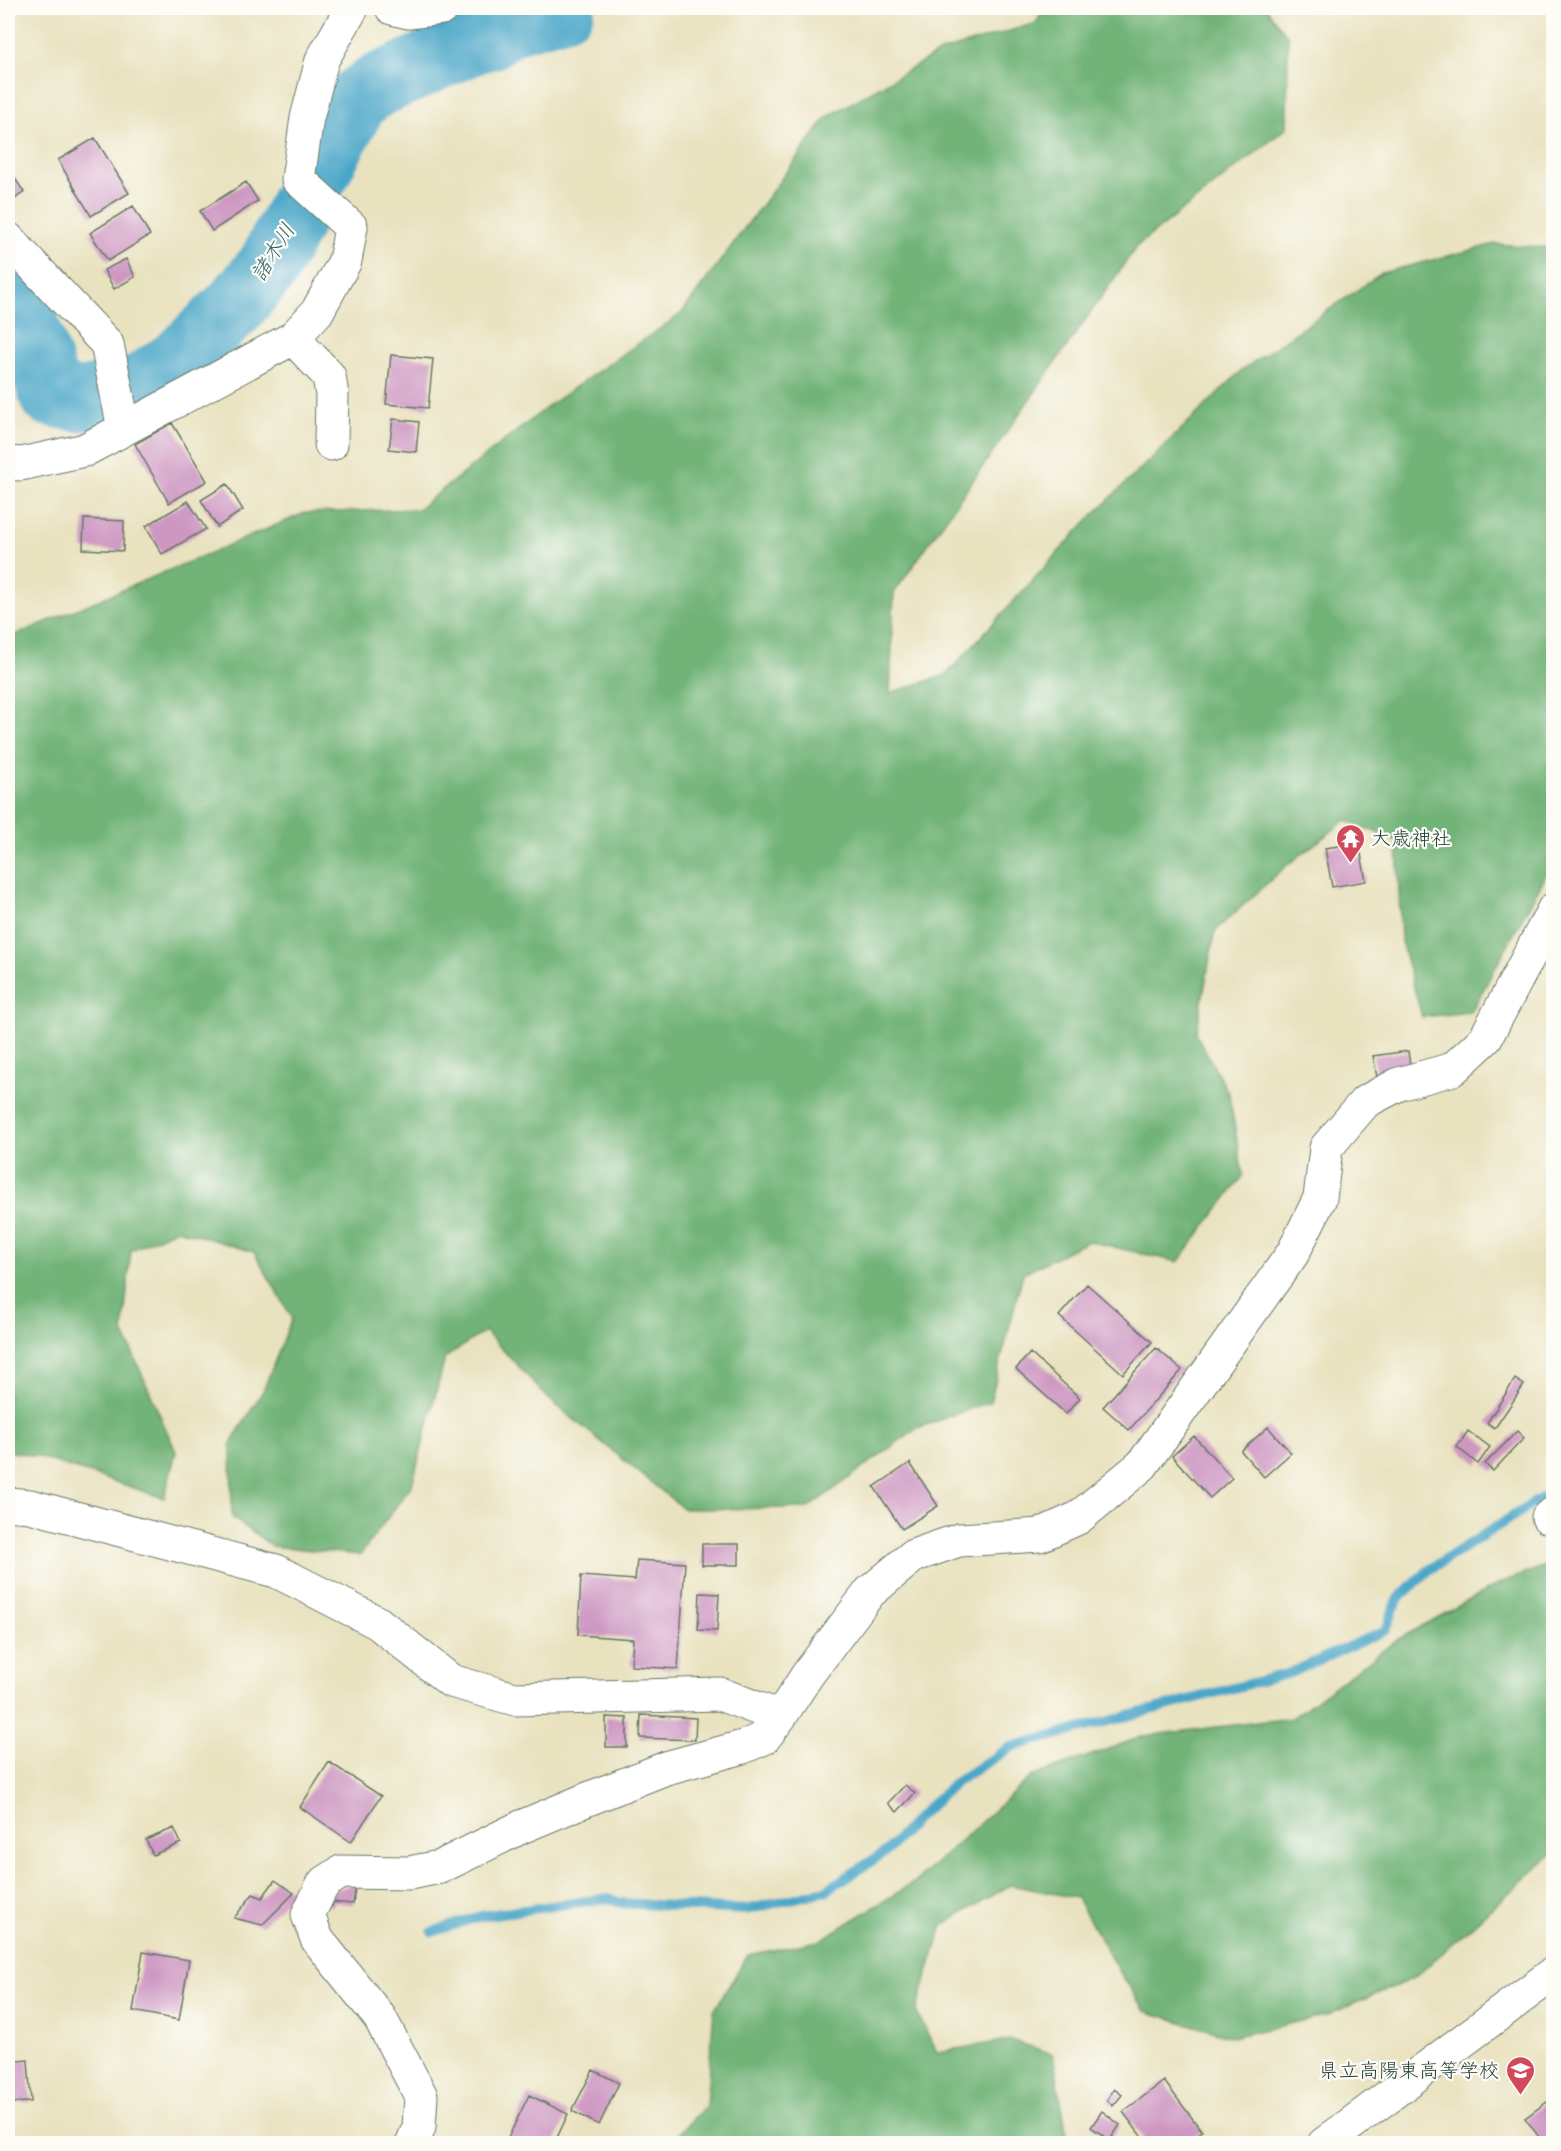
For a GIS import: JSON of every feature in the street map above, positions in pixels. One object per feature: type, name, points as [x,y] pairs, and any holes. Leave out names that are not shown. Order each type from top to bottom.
[{"type":"street","points":[[8,463],[21,464],[85,450],[293,338],[317,312],[345,261],[351,227],[298,179],[307,118],[322,60],[352,8]]},
{"type":"street","points":[[392,8],[408,12],[442,8]]},
{"type":"street","points":[[8,239],[107,344],[124,429]]},
{"type":"street","points":[[293,338],[328,376],[332,395],[331,444]]},
{"type":"street","points":[[412,2144],[419,2127],[422,2097],[380,2018],[317,1939],[308,1915],[322,1884],[341,1872],[409,1873],[440,1867],[520,1827],[599,1794],[666,1768],[764,1738],[808,1674],[870,1592],[914,1556],[959,1540],[1040,1535],[1078,1518],[1142,1464],[1293,1253],[1320,1198],[1326,1148],[1365,1102],[1399,1084],[1453,1069],[1485,1039],[1554,909]]},
{"type":"street","points":[[8,1504],[30,1506],[276,1571],[378,1623],[451,1681],[515,1699],[720,1694],[780,1717]]},
{"type":"street","points":[[1324,2144],[1554,1973]]},
{"type":"green space","points":[[1045,8],[1266,8],[1288,37],[1287,128],[1137,246],[894,593],[890,693],[946,675],[1086,522],[1242,370],[1382,273],[1495,244],[1553,248],[1553,862],[1471,1012],[1422,1017],[1401,941],[1397,841],[1346,820],[1285,867],[1215,931],[1196,1034],[1229,1094],[1243,1176],[1178,1262],[1088,1241],[1023,1273],[990,1402],[917,1428],[808,1508],[684,1509],[550,1400],[485,1331],[445,1358],[412,1485],[360,1555],[272,1546],[232,1517],[231,1443],[263,1391],[292,1318],[254,1252],[177,1229],[131,1250],[123,1331],[176,1452],[164,1498],[36,1456],[8,1451],[8,638],[305,513],[418,509],[555,401],[681,314],[827,117],[940,52],[1036,23]]},
{"type":"green space","points":[[1553,1563],[1553,1853],[1414,1978],[1328,2015],[1232,2037],[1145,2011],[1109,1955],[1077,1898],[1010,1885],[943,1925],[916,2011],[937,2052],[1011,2040],[1053,2054],[1067,2136],[1062,2143],[669,2143],[706,2106],[714,2010],[748,1955],[819,1941],[915,1882],[1031,1777],[1144,1736],[1292,1718],[1397,1640],[1500,1583]]},
{"type":"building","points":[[95,138],[129,193],[91,216],[58,160]]},
{"type":"building","points":[[8,168],[24,192],[8,204]]},
{"type":"building","points":[[246,182],[258,201],[212,231],[200,211]]},
{"type":"building","points":[[133,206],[150,235],[108,261],[90,233]]},
{"type":"building","points":[[126,259],[135,277],[114,289],[104,270]]},
{"type":"building","points":[[391,355],[433,359],[428,408],[386,404]]},
{"type":"building","points":[[393,419],[419,422],[416,452],[389,449]]},
{"type":"building","points":[[172,423],[207,481],[169,503],[135,444]]},
{"type":"building","points":[[227,484],[243,510],[217,527],[201,500]]},
{"type":"building","points":[[188,501],[206,529],[162,554],[146,526]]},
{"type":"building","points":[[84,519],[124,521],[123,551],[83,549]]},
{"type":"building","points":[[1359,843],[1366,881],[1332,887],[1325,848]]},
{"type":"building","points":[[1408,1051],[1411,1072],[1377,1077],[1373,1056]]},
{"type":"building","points":[[1087,1284],[1152,1342],[1123,1374],[1059,1316]]},
{"type":"building","points":[[1156,1348],[1182,1370],[1129,1430],[1103,1407]]},
{"type":"building","points":[[1030,1353],[1080,1398],[1066,1414],[1016,1369]]},
{"type":"building","points":[[1515,1379],[1524,1385],[1495,1428],[1487,1423]]},
{"type":"building","points":[[1268,1427],[1291,1453],[1264,1477],[1241,1451]]},
{"type":"building","points":[[1468,1431],[1490,1447],[1478,1464],[1457,1447]]},
{"type":"building","points":[[1517,1431],[1524,1438],[1493,1471],[1485,1464]]},
{"type":"building","points":[[1194,1436],[1232,1478],[1210,1498],[1172,1456]]},
{"type":"building","points":[[910,1463],[938,1506],[902,1529],[874,1487]]},
{"type":"building","points":[[702,1544],[739,1544],[739,1565],[702,1565]]},
{"type":"building","points":[[637,1560],[685,1563],[678,1669],[631,1666],[633,1639],[578,1635],[581,1576],[635,1580]]},
{"type":"building","points":[[700,1593],[719,1594],[717,1631],[698,1630]]},
{"type":"building","points":[[641,1715],[696,1718],[695,1740],[640,1738]]},
{"type":"building","points":[[606,1717],[627,1718],[627,1747],[606,1747]]},
{"type":"building","points":[[329,1762],[381,1796],[351,1842],[300,1807]]},
{"type":"building","points":[[905,1785],[915,1793],[897,1812],[888,1803]]},
{"type":"building","points":[[174,1828],[181,1843],[153,1855],[146,1840]]},
{"type":"building","points":[[275,1880],[294,1893],[262,1925],[234,1918],[253,1894],[262,1898]]},
{"type":"building","points":[[356,1883],[353,1904],[333,1902],[332,1906],[322,1905],[333,1891]]},
{"type":"building","points":[[143,1952],[189,1960],[179,2020],[133,2011]]},
{"type":"building","points":[[28,2060],[31,2102],[8,2103],[8,2062]]},
{"type":"building","points":[[593,2070],[619,2083],[599,2125],[572,2111]]},
{"type":"building","points":[[1164,2081],[1202,2131],[1185,2144],[1147,2144],[1123,2112]]},
{"type":"building","points":[[1114,2089],[1122,2095],[1113,2106],[1107,2100]]},
{"type":"building","points":[[529,2095],[568,2114],[554,2144],[505,2144]]},
{"type":"building","points":[[1554,2097],[1554,2144],[1544,2144],[1525,2118]]},
{"type":"building","points":[[1102,2111],[1120,2125],[1110,2140],[1091,2127]]},
{"type":"waterway","name":"諸木川","points":[[8,287],[19,298],[51,395],[79,400],[136,389],[179,360],[234,307],[268,267],[356,101],[374,87],[479,40],[489,38],[511,23],[563,8]]},
{"type":"waterway","points":[[432,1932],[481,1916],[609,1898],[620,1903],[746,1910],[825,1891],[887,1851],[918,1817],[956,1782],[1011,1747],[1290,1673],[1386,1630],[1397,1600],[1429,1570],[1554,1490]]},
{"type":"place","name":"大歳神社","points":[[1350,864]]},
{"type":"place","name":"県立高陽東高等学校","points":[[1520,2096]]}]
